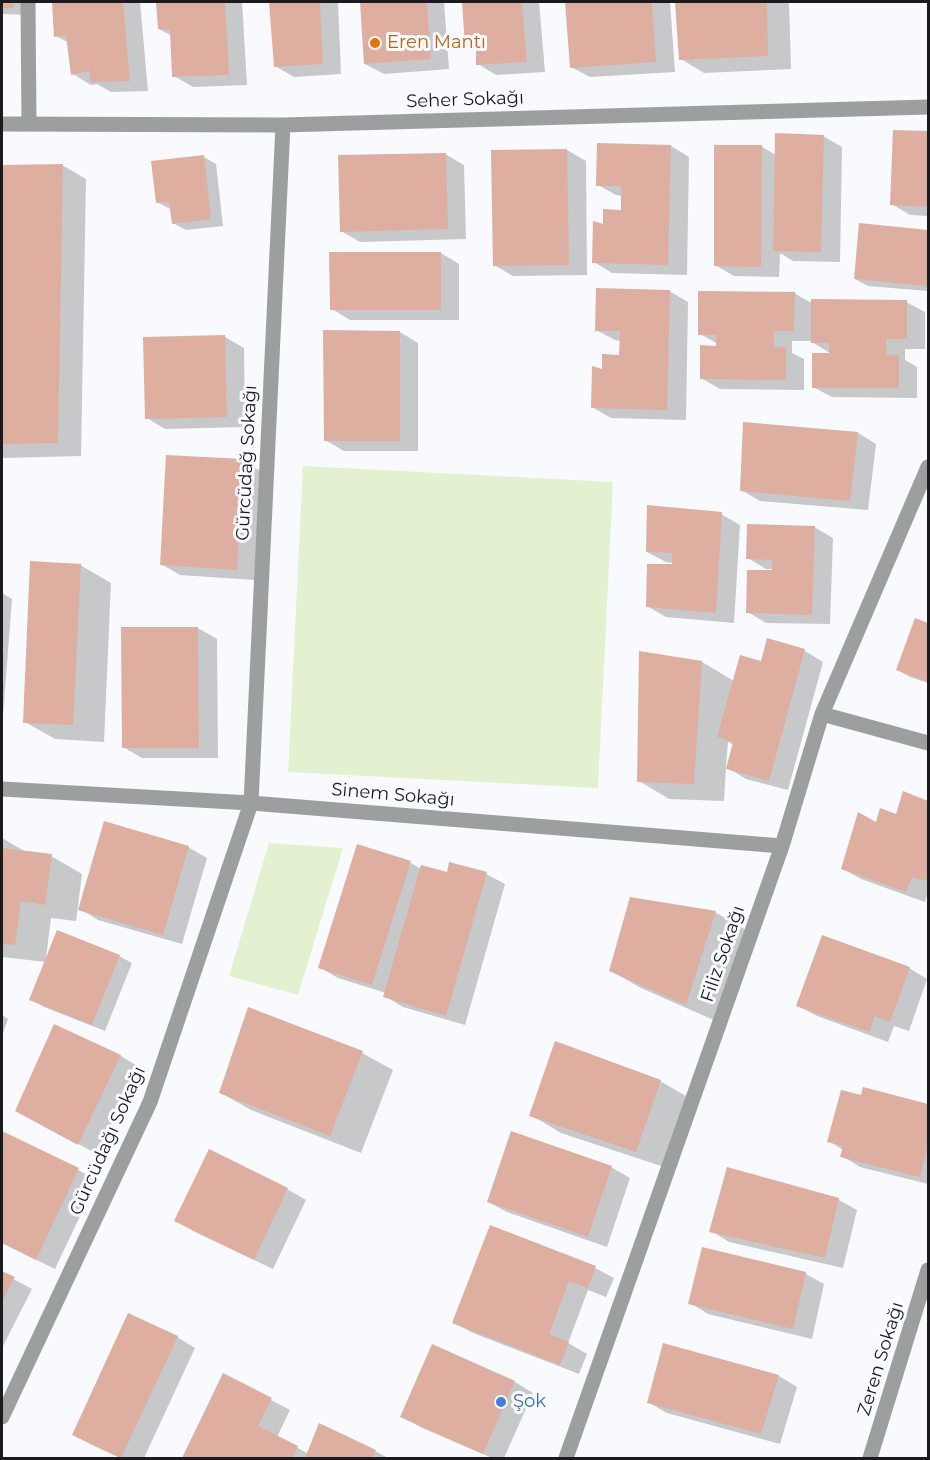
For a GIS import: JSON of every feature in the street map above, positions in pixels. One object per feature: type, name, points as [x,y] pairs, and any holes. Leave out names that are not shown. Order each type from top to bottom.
[{"type":"street","points":[[28,2],[29,124]]},
{"type":"street","name":"Seher Sokağı","points":[[2,124],[283,125],[928,107]]},
{"type":"street","name":"Gürcüdağ Sokağı","points":[[251,803],[283,125]]},
{"type":"street","name":"Filiz Sokağı","points":[[566,1458],[782,846],[822,714],[928,467]]},
{"type":"street","points":[[822,714],[928,743]]},
{"type":"street","name":"Sinem Sokağı","points":[[2,789],[251,803],[782,846]]},
{"type":"street","name":"Gürcüdağı Sokağı","points":[[2,1417],[150,1102],[251,803]]},
{"type":"street","name":"Zeren Sokağı","points":[[870,1458],[928,1270]]},
{"type":"green space","points":[[303,466],[613,482],[598,788],[288,772]]},
{"type":"green space","points":[[269,843],[343,848],[298,995],[229,976]]},
{"type":"building","points":[[2,2],[14,2],[14,8],[2,8]]},
{"type":"building","points":[[52,2],[123,2],[130,81],[91,82],[89,71],[71,75],[66,35],[54,37]]},
{"type":"building","points":[[156,2],[225,2],[229,75],[172,77],[170,30],[158,29]]},
{"type":"building","points":[[269,2],[320,2],[323,64],[274,67]]},
{"type":"building","points":[[360,2],[427,2],[431,59],[364,64]]},
{"type":"building","points":[[462,2],[522,2],[527,62],[476,65],[476,45],[465,46]]},
{"type":"building","points":[[565,2],[652,2],[656,62],[570,68]]},
{"type":"building","points":[[675,2],[767,2],[768,56],[679,60]]},
{"type":"building","points":[[893,130],[928,131],[928,207],[890,205]]},
{"type":"building","points":[[775,133],[824,135],[821,252],[773,251]]},
{"type":"building","points":[[597,143],[671,145],[668,265],[592,263],[593,221],[603,224],[603,209],[621,210],[621,186],[596,186]]},
{"type":"building","points":[[714,145],[762,145],[761,267],[714,266]]},
{"type":"building","points":[[567,149],[569,265],[493,266],[491,150]]},
{"type":"building","points":[[446,153],[448,229],[340,232],[338,155]]},
{"type":"building","points":[[204,155],[211,219],[172,224],[169,202],[156,203],[151,161]]},
{"type":"building","points":[[63,164],[58,443],[2,444],[2,165]]},
{"type":"building","points":[[859,223],[928,230],[928,286],[854,279]]},
{"type":"building","points":[[329,252],[441,252],[441,310],[330,310]]},
{"type":"building","points":[[596,288],[670,290],[667,410],[591,408],[592,366],[602,369],[602,354],[619,355],[620,331],[595,331]]},
{"type":"building","points":[[698,291],[795,292],[794,331],[774,331],[774,347],[786,347],[786,380],[700,379],[700,345],[716,346],[716,335],[698,335]]},
{"type":"building","points":[[811,299],[907,300],[907,339],[886,339],[887,355],[899,355],[899,388],[812,388],[812,353],[829,353],[829,343],[811,343]]},
{"type":"building","points":[[323,330],[400,331],[400,441],[324,441]]},
{"type":"building","points":[[225,335],[227,417],[145,419],[143,337]]},
{"type":"building","points":[[743,422],[858,432],[850,501],[740,491]]},
{"type":"building","points":[[166,455],[243,459],[237,570],[160,565]]},
{"type":"building","points":[[647,505],[722,512],[716,613],[646,607],[647,564],[672,564],[672,553],[646,552]]},
{"type":"building","points":[[747,524],[815,526],[812,615],[746,613],[747,570],[772,570],[772,560],[746,559]]},
{"type":"building","points":[[30,561],[81,564],[73,725],[23,723]]},
{"type":"building","points":[[915,618],[928,623],[928,682],[896,670]]},
{"type":"building","points":[[121,627],[198,627],[199,748],[122,748]]},
{"type":"building","points":[[767,638],[805,649],[769,781],[726,769],[733,742],[717,737],[740,655],[761,661]]},
{"type":"building","points":[[639,651],[702,661],[694,784],[637,782]]},
{"type":"building","points":[[903,791],[928,801],[927,881],[912,877],[906,892],[841,869],[858,812],[876,822],[880,808],[896,814]]},
{"type":"building","points":[[104,821],[189,846],[163,935],[78,910]]},
{"type":"building","points":[[357,844],[411,861],[372,985],[318,968]]},
{"type":"building","points":[[2,848],[52,854],[45,905],[21,901],[15,945],[2,944]]},
{"type":"building","points":[[449,862],[487,872],[446,1016],[383,997],[421,865],[447,872]]},
{"type":"building","points":[[630,897],[716,911],[686,1005],[609,971]]},
{"type":"building","points":[[57,930],[120,955],[92,1025],[29,1000]]},
{"type":"building","points":[[822,935],[910,967],[890,1022],[875,1016],[869,1032],[796,1006]]},
{"type":"building","points":[[248,1007],[363,1051],[330,1136],[219,1093]]},
{"type":"building","points":[[54,1024],[121,1055],[78,1145],[15,1111]]},
{"type":"building","points":[[555,1041],[661,1080],[636,1152],[529,1116]]},
{"type":"building","points":[[863,1087],[928,1104],[928,1145],[920,1177],[840,1157],[843,1146],[827,1142],[841,1090],[861,1095]]},
{"type":"building","points":[[2,1131],[79,1168],[36,1260],[2,1243]]},
{"type":"building","points":[[511,1131],[612,1166],[588,1237],[487,1202]]},
{"type":"building","points":[[209,1149],[288,1188],[254,1260],[174,1221]]},
{"type":"building","points":[[727,1167],[839,1198],[825,1258],[709,1232]]},
{"type":"building","points":[[490,1225],[596,1266],[588,1288],[569,1281],[549,1334],[569,1342],[560,1365],[452,1323]]},
{"type":"building","points":[[702,1247],[806,1272],[793,1329],[688,1304]]},
{"type":"building","points":[[2,1271],[15,1277],[2,1302]]},
{"type":"building","points":[[128,1313],[178,1336],[121,1458],[72,1435]]},
{"type":"building","points":[[663,1343],[779,1375],[761,1434],[647,1403]]},
{"type":"building","points":[[432,1344],[515,1381],[483,1454],[400,1417]]},
{"type":"building","points":[[223,1373],[272,1398],[258,1426],[298,1446],[292,1458],[182,1458]]},
{"type":"building","points":[[319,1423],[376,1450],[373,1458],[305,1458]]},
{"type":"place","name":"Eren Mantı","points":[[375,43]]},
{"type":"place","name":"Şok","points":[[501,1402]]}]
